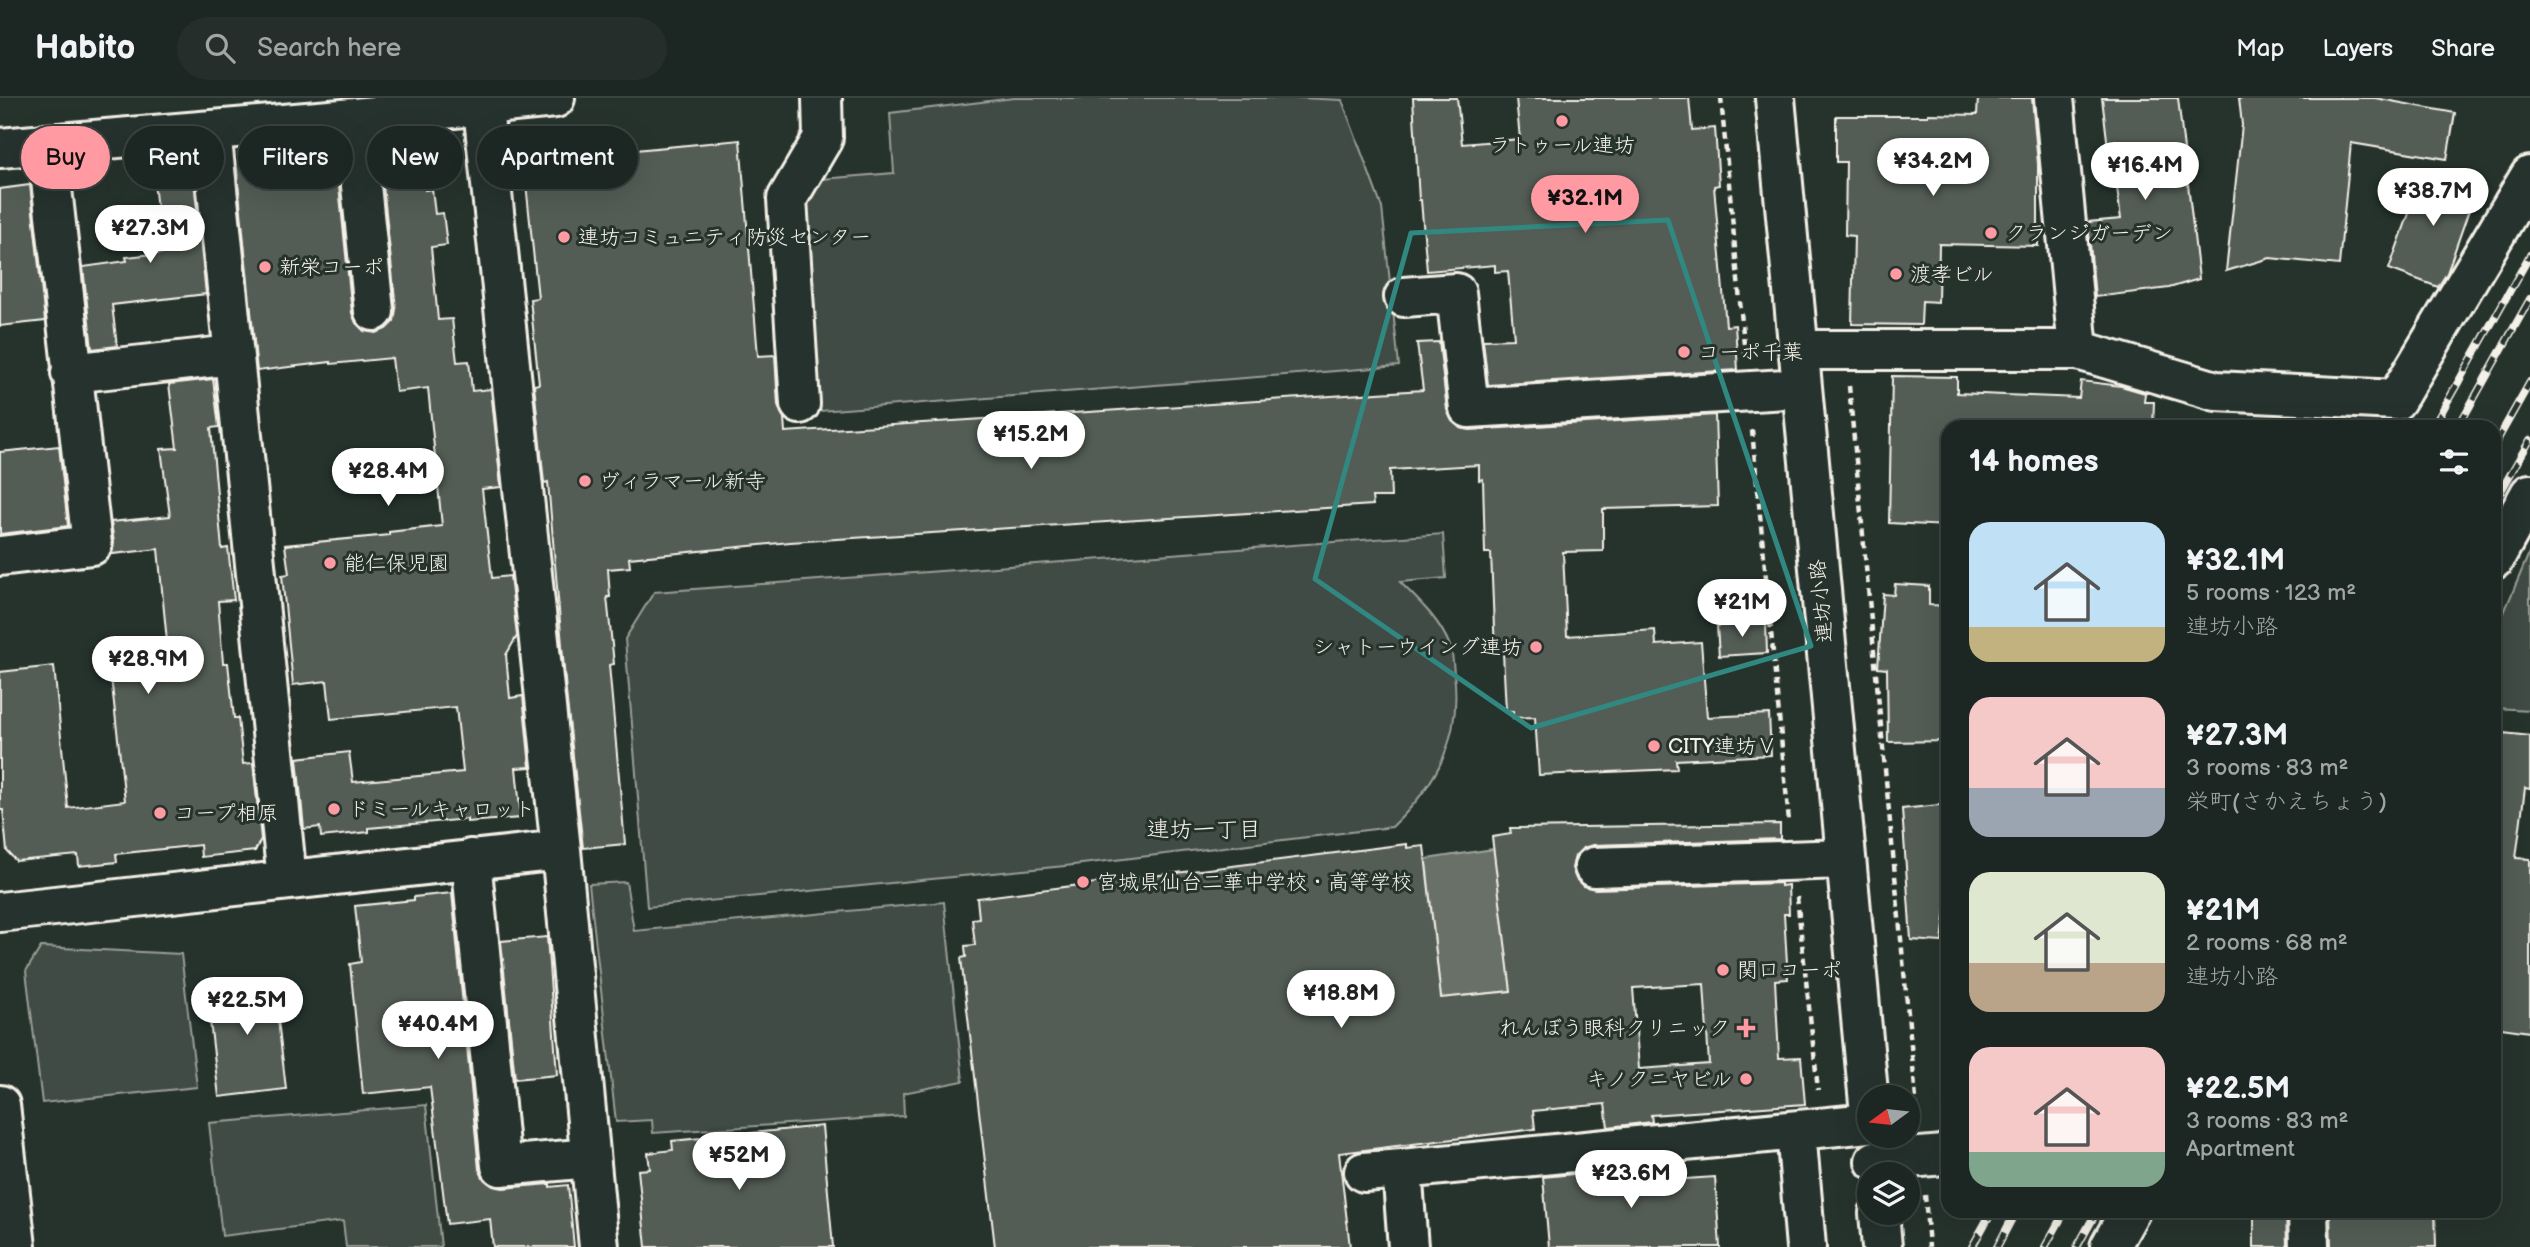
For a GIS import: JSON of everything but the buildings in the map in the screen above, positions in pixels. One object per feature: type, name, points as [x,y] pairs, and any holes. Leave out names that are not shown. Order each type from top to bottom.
[{"type":"street","points":[[224,129],[354,118],[482,102],[555,98]]},
{"type":"street","points":[[800,404],[787,199],[823,138],[822,98]]},
{"type":"street","name":"連坊小路","points":[[1775,98],[1867,1085]]},
{"type":"street","points":[[2054,98],[2078,350]]},
{"type":"street","points":[[482,102],[561,850],[598,1247]]},
{"type":"street","points":[[354,118],[374,311]]},
{"type":"street","points":[[0,148],[21,146]]},
{"type":"street","points":[[1404,297],[1456,293],[1469,408],[1748,392],[1800,369],[2078,350],[2216,391],[2396,400],[2530,176]]},
{"type":"street","points":[[0,556],[92,545],[52,189]]},
{"type":"street","points":[[217,189],[287,880]]},
{"type":"street","points":[[71,373],[233,355]]},
{"type":"street","points":[[2501,546],[2530,494]]},
{"type":"street","points":[[0,912],[561,850]]},
{"type":"street","points":[[471,859],[501,1166],[590,1158]]},
{"type":"street","points":[[1594,867],[1845,859]]},
{"type":"street","points":[[0,1105],[10,1231]]},
{"type":"street","points":[[1364,1172],[1857,1124]]},
{"type":"street","points":[[1796,1131],[1806,1247]]},
{"type":"street","points":[[1874,1157],[1934,1154]]},
{"type":"street","points":[[1402,1169],[1408,1247]]},
{"type":"street","points":[[2110,1247],[2126,1218]]},
{"type":"street","points":[[2308,1218],[2309,1247]]},
{"type":"street","points":[[1880,1225],[1882,1247]]},
{"type":"path","points":[[1721,98],[1793,861],[1818,1092]]},
{"type":"path","points":[[1848,375],[1934,1154],[1929,1247]]},
{"type":"highlighted area","points":[[1668,220],[1811,646],[1531,728],[1315,579],[1411,233]]},
{"type":"shaded area","points":[[1014,98],[1342,100],[1382,208],[1399,366],[820,411],[798,181],[894,173],[890,113]]},
{"type":"shaded area","points":[[1443,534],[1446,578],[1400,582],[1435,619],[1450,646],[1456,696],[1454,718],[1450,738],[1434,776],[1392,827],[1065,866],[647,907],[625,639],[654,592]]},
{"type":"shaded area","points":[[2530,551],[2530,710],[2501,708],[2501,620]]},
{"type":"shaded area","points":[[1494,849],[1511,991],[1441,998],[1426,859]]},
{"type":"shaded area","points":[[626,882],[634,931],[944,902],[963,1081],[903,1093],[904,1116],[653,1133],[652,1120],[616,1122],[589,884]]},
{"type":"shaded area","points":[[41,947],[181,954],[197,1087],[42,1103],[26,971]]},
{"type":"shaded area","points":[[426,1105],[441,1247],[346,1247],[343,1221],[222,1236],[209,1123]]},
{"type":"railway","points":[[2437,420],[2530,255]]},
{"type":"railway","points":[[2462,420],[2530,299]]},
{"type":"railway","points":[[2501,434],[2530,382]]},
{"type":"railway","points":[[2501,491],[2530,440]]},
{"type":"railway","points":[[1972,1247],[1988,1218]]},
{"type":"railway","points":[[1997,1247],[2012,1218]]},
{"type":"railway","points":[[2045,1247],[2061,1218]]},
{"type":"railway","points":[[2077,1247],[2093,1218]]},
{"type":"place","name":"ラトゥール連坊","points":[[1562,121]]},
{"type":"place","name":"クランジガーデン","points":[[1991,233]]},
{"type":"place","name":"連坊コミュニティ防災センター","points":[[564,237]]},
{"type":"place","name":"新栄コーポ","points":[[265,267]]},
{"type":"place","name":"渡孝ビル","points":[[1896,274]]},
{"type":"place","name":"コーポ千葉","points":[[1684,352]]},
{"type":"place","name":"ヴィラマール新寺","points":[[585,481]]},
{"type":"place","name":"能仁保児園","points":[[330,563]]},
{"type":"place","name":"シャトーウイング連坊","points":[[1536,647]]},
{"type":"place","name":"CITY連坊Ⅴ","points":[[1654,746]]},
{"type":"place","name":"ドミールキャロット","points":[[334,809]]},
{"type":"place","name":"コープ相原","points":[[160,813]]},
{"type":"place","name":"宮城県仙台二華中学校・高等学校","points":[[1083,882]]},
{"type":"place","name":"関口コーポ","points":[[1723,970]]},
{"type":"place","name":"れんぼう眼科クリニック","points":[[1746,1028]]},
{"type":"place","name":"キノクニヤビル","points":[[1746,1079]]},
{"type":"district","name":"連坊一丁目","points":[[1204,829]]}]
